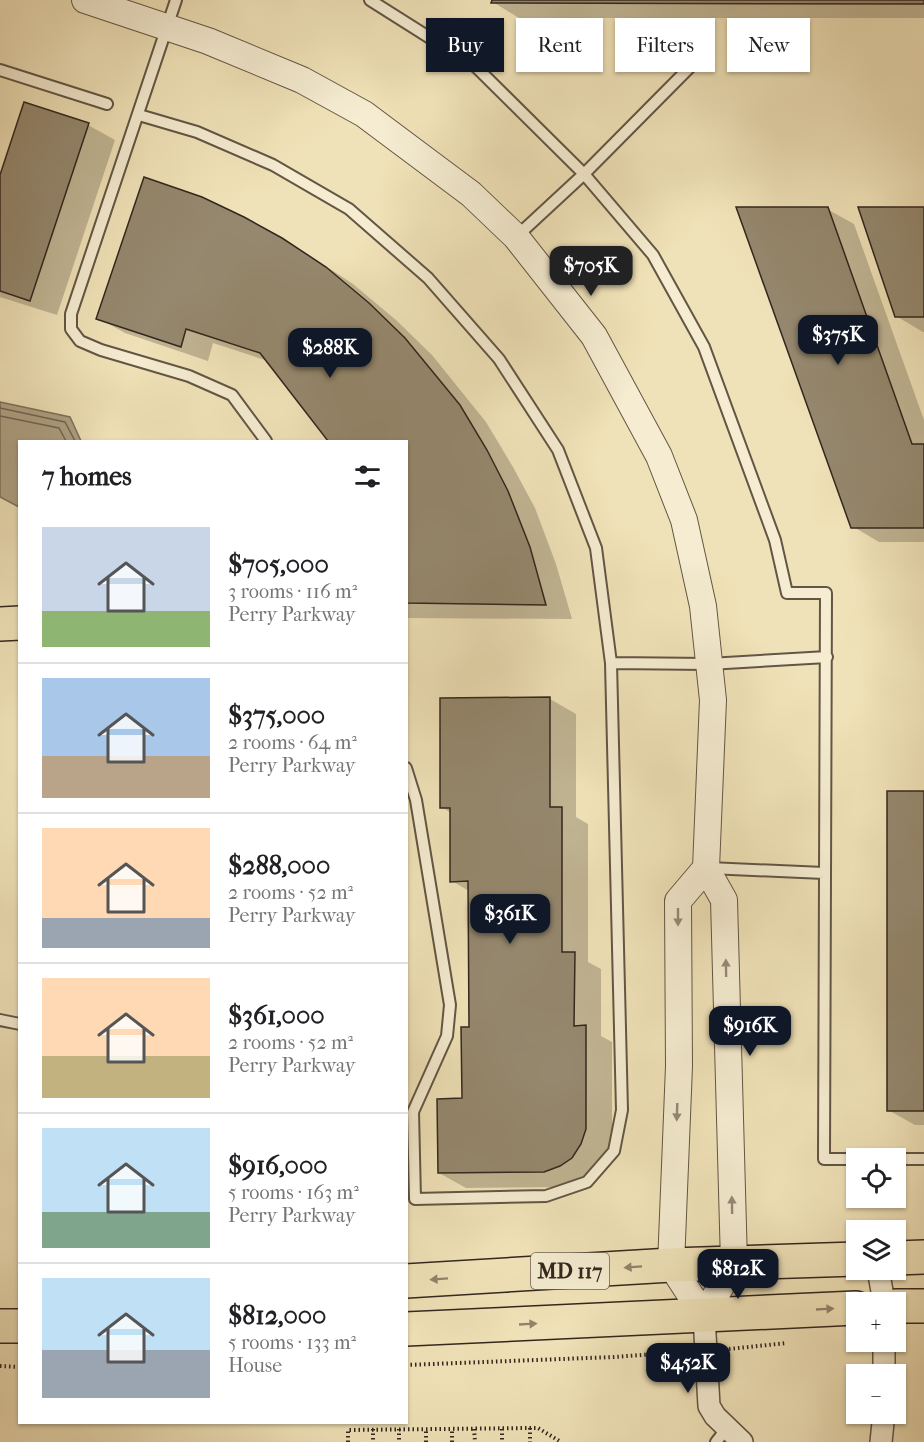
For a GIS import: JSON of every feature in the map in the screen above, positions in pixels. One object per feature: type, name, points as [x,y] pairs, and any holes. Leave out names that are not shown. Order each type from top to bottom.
[{"type":"main road","points":[[0,624],[18,623]]},
{"type":"main road","points":[[906,1258],[924,1257]]},
{"type":"main road","name":"MD 117","points":[[408,1281],[671,1265],[846,1259]]},
{"type":"main road","points":[[906,1306],[924,1306]]},
{"type":"main road","name":"MD 117","points":[[408,1329],[846,1309]]},
{"type":"main road","points":[[0,1326],[18,1326]]},
{"type":"street","points":[[85,0],[208,41],[302,80],[364,114],[471,194],[516,237],[594,336],[658,456],[684,520],[703,606],[713,700],[706,868],[724,900],[734,1263],[704,1316]]},
{"type":"street","points":[[706,868],[678,901],[679,1066],[671,1265],[704,1316],[709,1406],[728,1437]]},
{"type":"street","points":[[881,1442],[883,1424]]},
{"type":"lane","points":[[176,0],[72,314],[71,329],[81,341],[101,350],[189,376],[232,395],[265,440]]},
{"type":"lane","points":[[370,0],[476,67],[584,174],[653,255],[704,347],[775,540],[788,593],[826,593],[824,1159],[846,1159]]},
{"type":"lane","points":[[0,70],[107,104]]},
{"type":"lane","points":[[516,237],[584,174],[686,72]]},
{"type":"lane","points":[[139,115],[197,132],[273,165],[349,209],[428,278],[499,359],[558,450],[596,548],[611,663],[622,1110],[614,1151],[587,1182],[546,1196],[415,1199],[413,1112],[447,1036],[450,1005],[416,800],[408,774]]},
{"type":"lane","points":[[611,663],[710,664],[827,657]]},
{"type":"lane","points":[[706,868],[824,873]]},
{"type":"lane","points":[[0,1020],[18,1024]]},
{"type":"lane","points":[[906,1159],[924,1159]]},
{"type":"path","points":[[408,1365],[614,1357],[794,1343]]},
{"type":"path","points":[[0,1366],[18,1367]]},
{"type":"path","points":[[530,1428],[530,1442]]},
{"type":"path","points":[[348,1442],[348,1430],[538,1428],[561,1442]]},
{"type":"path","points":[[373,1429],[373,1442]]},
{"type":"path","points":[[399,1429],[399,1442]]},
{"type":"path","points":[[426,1429],[426,1442]]},
{"type":"path","points":[[452,1429],[452,1442]]},
{"type":"path","points":[[474,1429],[475,1442]]},
{"type":"path","points":[[502,1429],[502,1442]]},
{"type":"water","points":[[0,402],[70,417],[81,440],[18,440],[18,506],[0,497]]},
{"type":"building","points":[[492,0],[924,0],[924,4],[491,3]]},
{"type":"building","points":[[24,102],[89,123],[30,301],[0,291],[0,175]]},
{"type":"building","points":[[144,177],[202,197],[282,238],[326,267],[369,303],[405,338],[460,405],[508,491],[530,547],[546,605],[408,603],[408,440],[327,440],[260,353],[186,329],[181,347],[96,319]]},
{"type":"building","points":[[736,207],[828,207],[912,444],[924,444],[924,528],[851,528]]},
{"type":"building","points":[[858,207],[924,207],[924,317],[895,317]]},
{"type":"building","points":[[550,697],[550,807],[562,807],[562,952],[575,952],[574,1026],[586,1025],[586,1129],[581,1144],[572,1158],[544,1172],[438,1173],[437,1099],[462,1098],[461,1027],[469,1027],[468,881],[450,882],[450,808],[440,808],[440,698]]},
{"type":"building","points":[[887,791],[924,791],[924,1111],[887,1111]]}]
